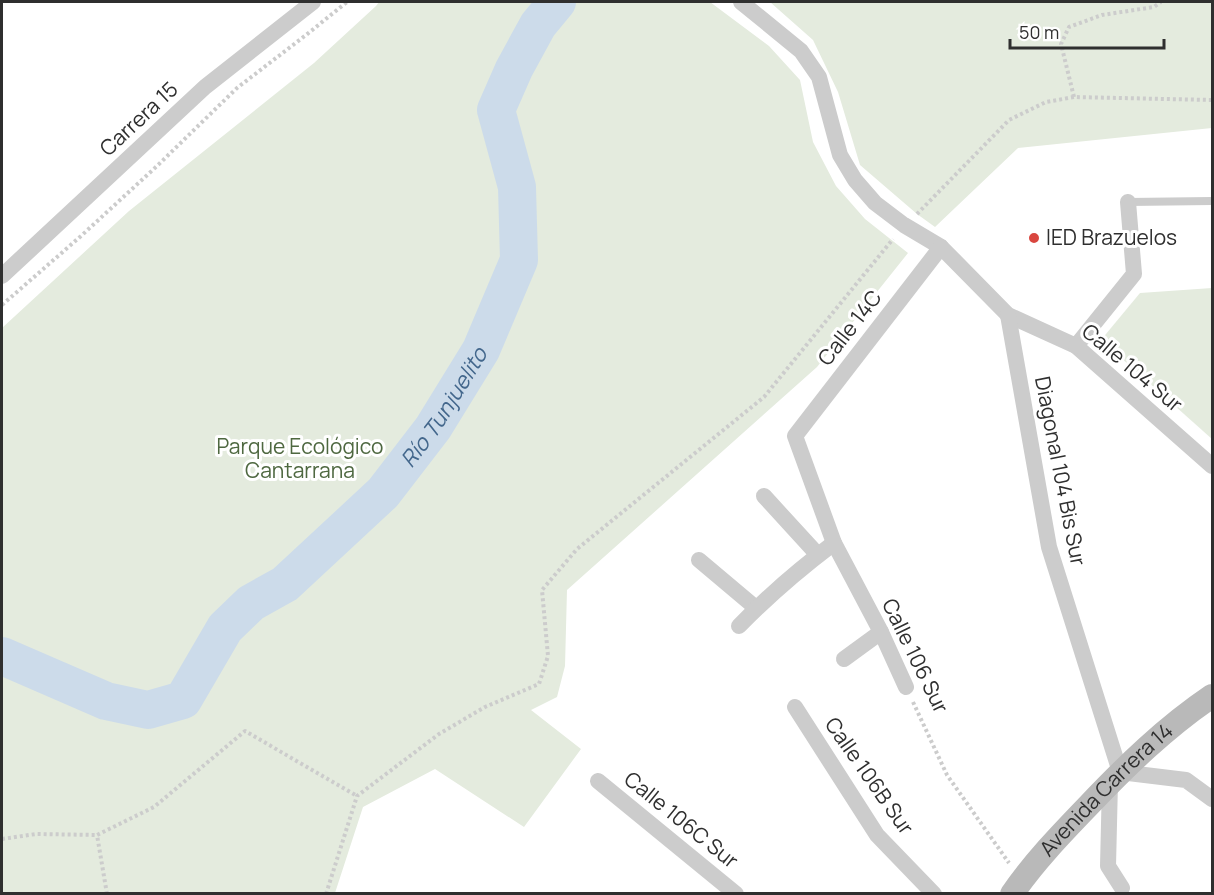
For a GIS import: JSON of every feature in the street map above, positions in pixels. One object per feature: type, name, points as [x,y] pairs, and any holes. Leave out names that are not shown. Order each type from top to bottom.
[{"type":"main road","name":"Avenida Carrera 14","points":[[1017,887],[1056,839],[1115,777],[1155,741],[1212,696]]},
{"type":"street","name":"Carrera 15","points":[[2,276],[205,87],[313,2]]},
{"type":"street","name":"Calle 104 Sur","points":[[741,2],[801,51],[819,77],[840,156],[855,180],[876,203],[904,225],[942,247],[1008,315],[1076,346],[1212,466]]},
{"type":"street","points":[[1076,346],[1134,274],[1128,202]]},
{"type":"street","name":"Calle 14C","points":[[795,436],[942,247]]},
{"type":"street","name":"Diagonal 104 Bis Sur","points":[[1008,315],[1048,547],[1115,777],[1108,866],[1122,888]]},
{"type":"street","name":"Calle 106 Sur","points":[[795,436],[834,543],[881,632],[906,687]]},
{"type":"street","points":[[764,496],[818,555]]},
{"type":"street","points":[[740,626],[756,608],[834,543]]},
{"type":"street","points":[[699,560],[756,608]]},
{"type":"street","points":[[844,659],[881,632]]},
{"type":"street","name":"Calle 106B Sur","points":[[795,707],[877,835],[934,894]]},
{"type":"street","points":[[1115,777],[1186,780],[1212,799]]},
{"type":"street","name":"Calle 106C Sur","points":[[598,781],[736,894]]},
{"type":"lane","points":[[1128,202],[1212,201]]},
{"type":"path","points":[[2,305],[157,166],[237,88],[347,2]]},
{"type":"path","points":[[1074,97],[1061,44],[1069,27],[1102,15],[1154,6],[1161,2]]},
{"type":"path","points":[[326,894],[357,796],[439,734],[485,707],[539,684],[548,656],[542,590],[577,549],[764,397],[904,225],[1009,120],[1046,102],[1074,97],[1212,99]]},
{"type":"path","name":"Calle 106 Sur","points":[[906,687],[947,775],[1017,887]]},
{"type":"path","points":[[2,839],[36,834],[97,836],[154,807],[245,731],[357,796]]},
{"type":"path","points":[[97,836],[106,894]]},
{"type":"green space","name":"Parque Ecológico Cantarrana","points":[[379,2],[710,2],[769,46],[800,80],[813,142],[836,186],[865,219],[908,253],[817,367],[567,590],[565,666],[557,697],[531,710],[581,749],[524,827],[435,769],[363,807],[335,893],[2,893],[2,328],[129,211],[314,63]]},
{"type":"green space","points":[[770,2],[1212,2],[1212,128],[1018,148],[935,227],[860,165],[838,92],[813,40]]},
{"type":"green space","points":[[1212,288],[1212,439],[1101,340],[1140,293]]},
{"type":"waterway","name":"Río Tunjuelito","points":[[2,656],[106,701],[148,710],[183,700],[225,628],[251,603],[285,584],[383,493],[433,428],[481,350],[519,260],[517,187],[496,110],[514,69],[538,25],[557,2]]},
{"type":"place","name":"IED Brazuelos","points":[[1034,238]]}]
